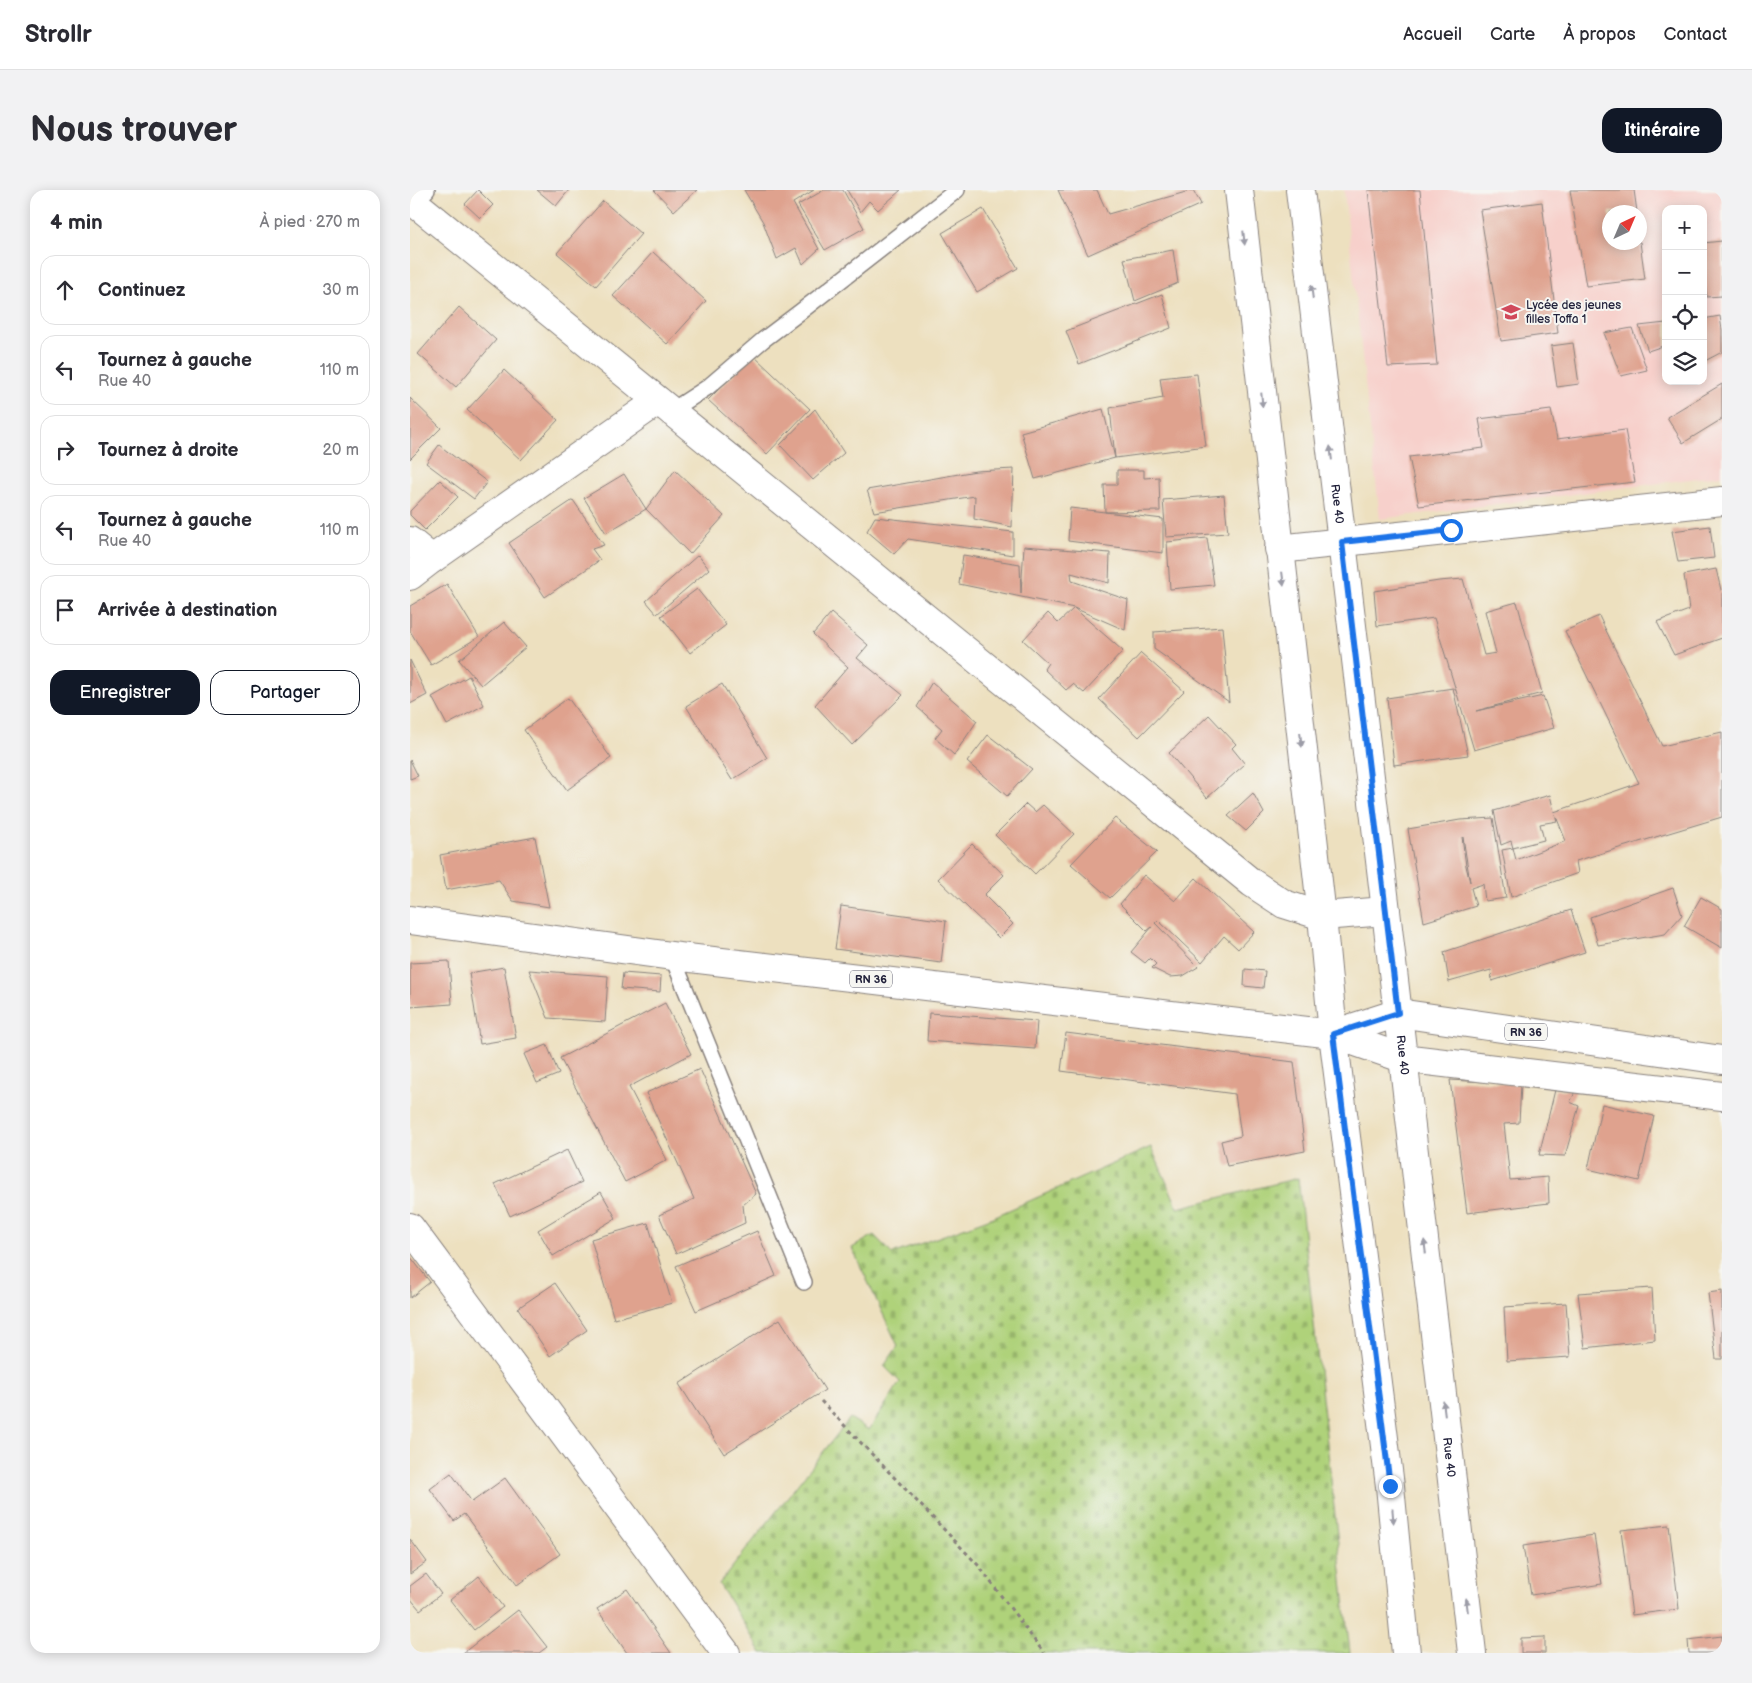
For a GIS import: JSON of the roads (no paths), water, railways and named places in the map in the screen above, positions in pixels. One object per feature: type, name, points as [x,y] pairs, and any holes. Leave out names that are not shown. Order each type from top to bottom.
[{"type":"main road","points":[[1239,190],[1322,916],[1333,1034],[1390,1486],[1406,1653]]},
{"type":"main road","name":"Rue 40","points":[[1300,190],[1472,1653]]},
{"type":"main road","points":[[417,197],[664,406],[1252,883],[1284,904],[1322,916],[1386,912]]},
{"type":"main road","points":[[410,576],[432,559],[664,406]]},
{"type":"main road","points":[[1279,549],[1722,501]]},
{"type":"main road","points":[[410,541],[432,559]]},
{"type":"main road","name":"RN 36","points":[[410,920],[672,956],[1333,1034],[1402,1058],[1722,1096]]},
{"type":"main road","name":"RN 36","points":[[1333,1034],[1398,1013],[1722,1060]]},
{"type":"main road","points":[[410,1227],[726,1653]]},
{"type":"lane","points":[[664,406],[708,387],[762,340],[957,190]]},
{"type":"lane","points":[[672,956],[804,1282]]},
{"type":"place","name":"Lycée des jeunes filles Toffa 1","points":[[1511,312]]}]
